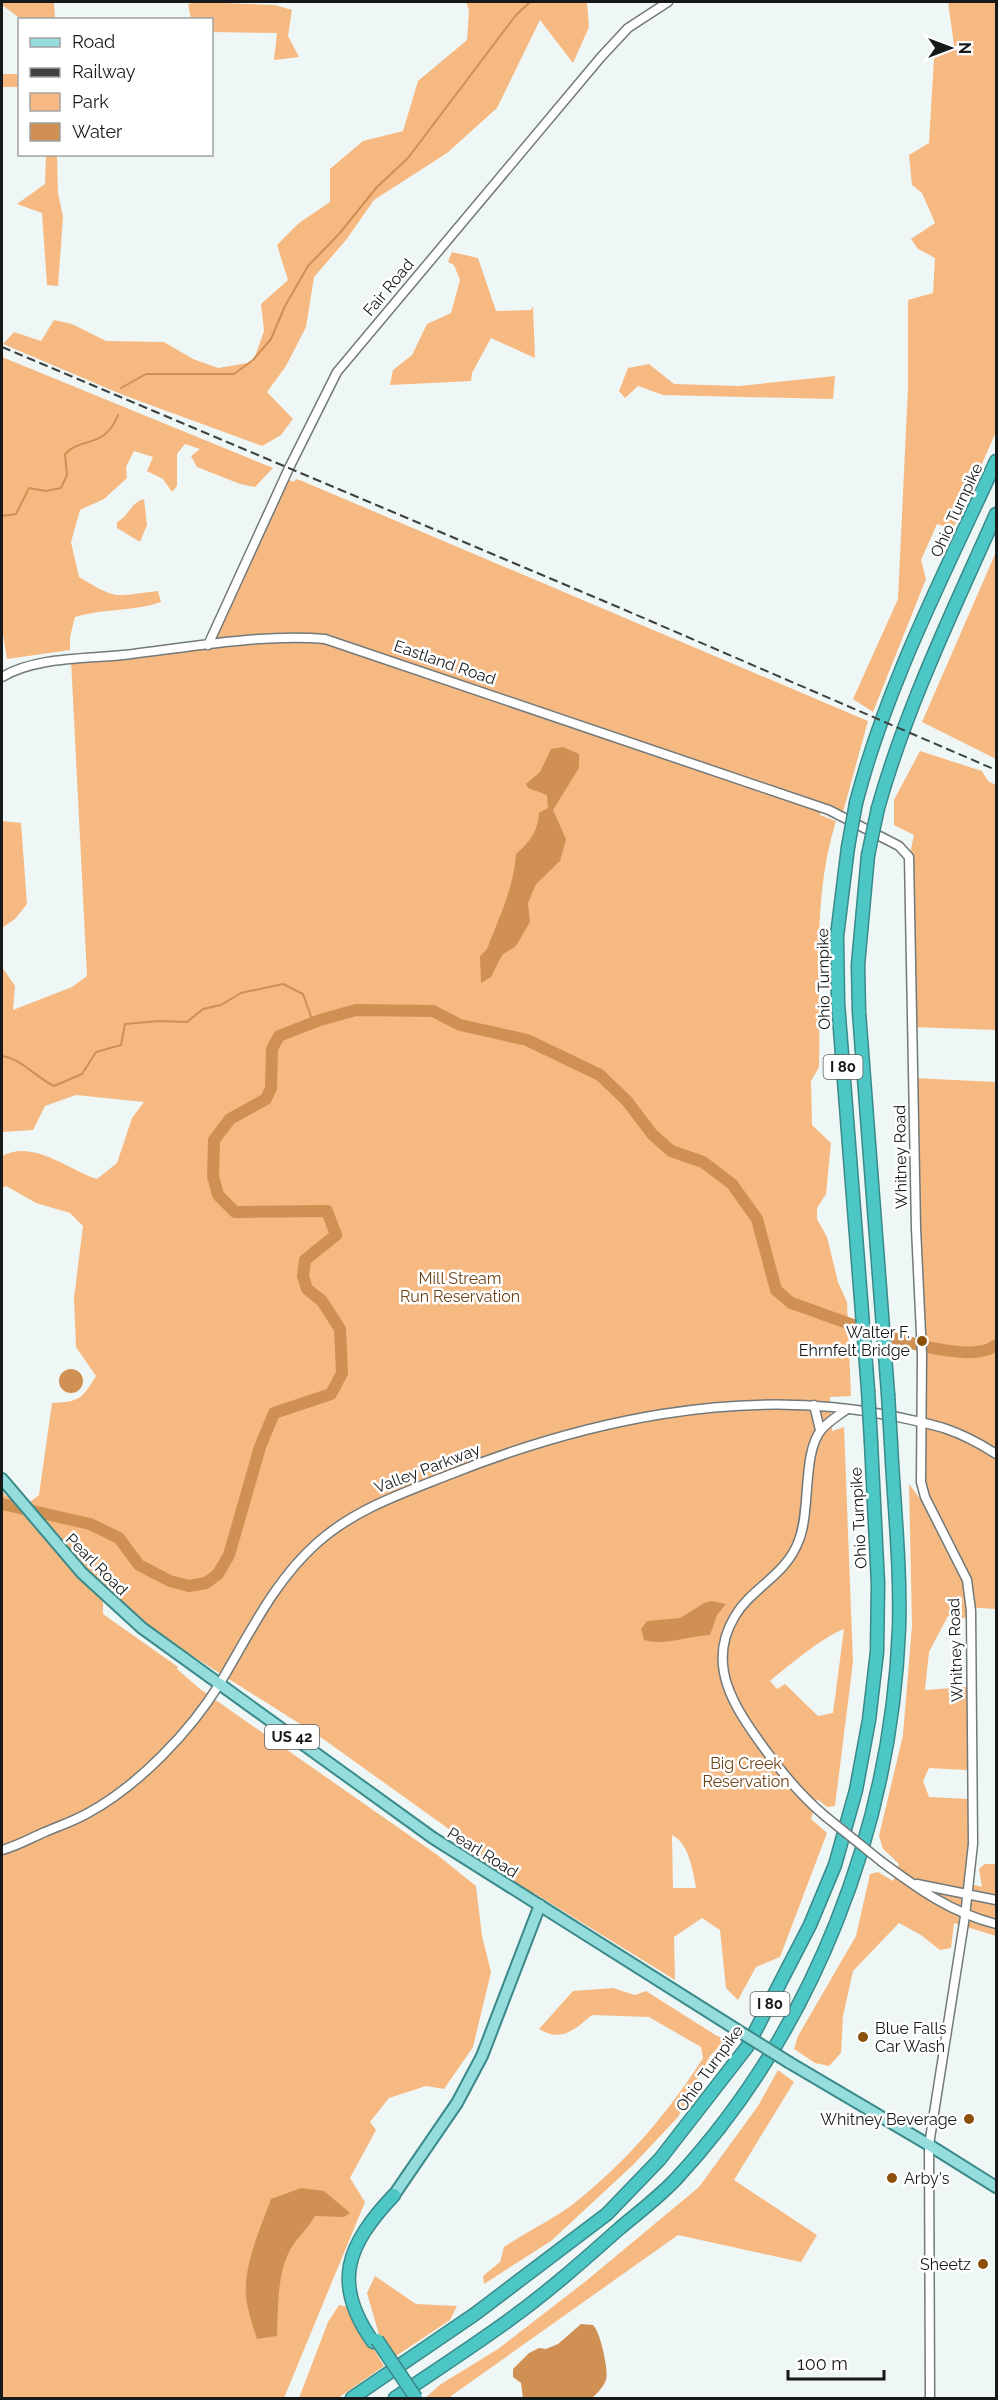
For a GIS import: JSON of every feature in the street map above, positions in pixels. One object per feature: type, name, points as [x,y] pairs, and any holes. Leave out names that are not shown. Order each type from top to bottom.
[{"type":"highway","name":"Ohio Turnpike","points":[[352,2398],[475,2314],[607,2214],[660,2159],[747,2047],[810,1925],[835,1865],[856,1790],[870,1720],[876,1652],[878,1584],[868,1390],[838,1003],[837,936],[848,847],[856,803],[871,745],[895,681],[996,461]]},
{"type":"highway","name":"I 80","points":[[395,2398],[511,2319],[568,2274],[675,2180],[729,2115],[769,2058],[804,1995],[833,1933],[853,1871],[877,1793],[892,1709],[899,1628],[888,1394],[858,989],[860,935],[868,855],[878,808],[895,749],[916,691],[996,514]]},
{"type":"highway","points":[[394,2195],[358,2242],[349,2264],[347,2277],[349,2297],[356,2315],[413,2398]]},
{"type":"main road","name":"Pearl Road","points":[[3,1481],[82,1574],[142,1628],[433,1838],[626,1962],[996,2187]]},
{"type":"main road","points":[[394,2195],[457,2103],[482,2056],[540,1905]]},
{"type":"street","name":"Fair Road","points":[[208,645],[304,435],[337,372],[601,57],[628,28],[668,2]]},
{"type":"street","name":"Eastland Road","points":[[2,677],[30,666],[208,645],[297,638],[337,642],[829,810],[862,826]]},
{"type":"street","name":"Whitney Road","points":[[862,826],[898,846],[909,857],[916,1228],[922,1355],[921,1482],[925,1497],[967,1580],[971,1611],[973,1844],[966,1916],[929,2145],[930,2398]]},
{"type":"street","name":"Valley Parkway","points":[[2,1850],[89,1813],[126,1786],[188,1728],[220,1684],[265,1606],[297,1563],[334,1530],[373,1505],[469,1467],[566,1435],[617,1423],[718,1407],[814,1406],[921,1421],[962,1433],[996,1454]]},
{"type":"street","points":[[814,1406],[820,1430],[810,1463],[805,1518],[799,1541],[784,1566],[736,1613],[728,1629],[722,1660],[731,1700],[790,1783],[825,1816],[908,1881],[966,1916],[996,1924]]},
{"type":"street","points":[[820,1430],[847,1409]]},
{"type":"street","points":[[908,1881],[968,1896],[996,1900]]},
{"type":"green space","points":[[2,2],[54,2],[55,18],[20,18],[2,5]]},
{"type":"green space","points":[[197,2],[275,5],[292,10],[288,36],[299,57],[274,60],[277,33],[213,32],[213,18],[191,18],[188,4]]},
{"type":"green space","points":[[466,2],[587,2],[589,27],[573,63],[540,20],[497,108],[447,153],[374,200],[346,240],[314,277],[306,327],[286,366],[267,392],[293,419],[281,435],[262,446],[123,395],[3,344],[14,332],[41,341],[54,320],[72,324],[106,341],[164,342],[193,359],[218,368],[253,362],[264,331],[261,304],[288,280],[277,245],[299,223],[330,202],[330,169],[363,141],[403,131],[418,81],[467,40],[469,10]]},
{"type":"green space","points":[[948,2],[996,2],[996,432],[953,529],[937,524],[921,560],[926,579],[873,712],[853,699],[898,599],[908,388],[908,300],[933,293],[935,258],[918,249],[911,239],[935,223],[922,193],[912,185],[909,155],[929,143],[934,58],[954,45]]},
{"type":"green space","points":[[2,74],[18,74],[18,87],[2,87]]},
{"type":"green space","points":[[46,156],[57,156],[58,193],[63,217],[58,286],[47,285],[42,213],[17,204],[45,184]]},
{"type":"green space","points":[[452,252],[478,258],[496,311],[531,310],[533,306],[535,358],[491,338],[472,373],[471,381],[390,385],[393,370],[412,355],[427,324],[451,313],[460,280],[454,265],[448,262]]},
{"type":"green space","points":[[2,357],[273,468],[255,487],[240,484],[197,467],[191,456],[200,449],[185,444],[177,454],[177,486],[172,492],[163,479],[147,471],[153,457],[134,451],[126,467],[127,478],[104,499],[80,510],[71,542],[79,577],[102,590],[117,595],[158,591],[161,602],[75,617],[70,637],[70,650],[7,659],[2,628]]},
{"type":"green space","points":[[649,364],[674,384],[739,386],[835,376],[833,399],[663,395],[638,386],[625,398],[619,391],[628,368]]},
{"type":"green space","name":"Mill Stream Run Reservation","points":[[284,478],[294,482],[296,479],[868,721],[843,812],[817,803],[821,809],[820,815],[836,821],[828,851],[820,912],[819,1067],[811,1081],[812,1125],[831,1143],[826,1194],[817,1208],[817,1219],[827,1237],[838,1282],[847,1302],[851,1396],[830,1397],[832,1431],[844,1427],[853,1662],[835,1806],[827,1807],[817,1799],[811,1819],[827,1833],[780,1957],[756,1967],[738,2000],[726,1988],[720,1930],[702,1918],[674,1937],[675,1980],[534,1893],[526,1900],[485,1874],[453,1832],[319,1736],[142,1624],[103,1595],[103,1614],[178,1667],[177,1669],[200,1689],[436,1854],[476,1886],[482,1936],[491,1972],[473,2047],[444,2089],[426,2086],[389,2098],[370,2122],[376,2130],[350,2178],[365,2202],[284,2398],[2,2398],[2,1491],[6,1496],[18,1496],[26,1505],[39,1495],[52,1403],[68,1402],[79,1398],[96,1376],[76,1347],[74,1298],[83,1226],[70,1213],[36,1203],[6,1186],[2,1188],[2,1156],[26,1151],[38,1153],[97,1179],[117,1163],[132,1118],[144,1102],[76,1095],[45,1106],[33,1130],[2,1132],[2,967],[15,986],[13,1010],[72,987],[87,976],[71,660],[206,646]],"holes":[[[844,1629],[833,1713],[818,1716],[785,1684],[777,1689],[770,1681],[817,1645]],[[672,1835],[678,1839],[686,1851],[692,1866],[696,1888],[673,1888]]]},
{"type":"green space","points":[[144,499],[147,525],[140,542],[117,528],[117,522],[136,503]]},
{"type":"green space","points":[[996,552],[996,759],[922,722]]},
{"type":"green space","points":[[920,751],[982,771],[988,781],[996,785],[996,1030],[912,1027],[911,849],[914,835],[894,825],[894,800]]},
{"type":"green space","points":[[2,821],[21,823],[27,904],[15,919],[2,928]]},
{"type":"green space","points":[[913,1078],[996,1082],[996,1609],[966,1607],[966,1618],[948,1616],[929,1652],[925,1690],[967,1687],[967,1770],[929,1768],[923,1781],[929,1797],[968,1799],[968,1805],[972,1806],[968,1883],[982,1887],[979,1869],[985,1864],[996,1864],[996,1936],[954,1923],[951,1948],[940,1950],[921,1935],[899,1923],[853,1971],[843,2016],[841,2053],[829,2066],[815,2063],[794,2049],[798,2036],[856,1936],[870,1874],[878,1872],[893,1881],[899,1864],[883,1849],[879,1836],[903,1735],[912,1625],[909,1484],[921,1500]]},
{"type":"green space","points":[[613,1988],[635,1995],[646,1991],[717,2036],[727,2039],[710,2056],[678,2117],[633,2165],[551,2241],[484,2284],[483,2276],[500,2262],[504,2247],[568,2207],[596,2185],[630,2152],[676,2098],[703,2058],[701,2047],[649,2017],[592,2015],[574,2029],[561,2034],[555,2035],[539,2029],[573,1991]]},
{"type":"green space","points":[[778,2070],[794,2082],[734,2180],[817,2235],[801,2262],[678,2235],[451,2396],[452,2398],[425,2398],[441,2384],[498,2349],[586,2281],[699,2187],[758,2106]]},
{"type":"green space","points":[[375,2276],[416,2304],[457,2306],[450,2320],[393,2358],[380,2338],[367,2293]]},
{"type":"green space","points":[[339,2305],[348,2307],[384,2366],[338,2398],[299,2398],[328,2322]]},
{"type":"water","points":[[563,747],[579,754],[579,768],[553,810],[566,839],[560,861],[536,884],[528,903],[530,922],[516,946],[502,955],[491,977],[481,983],[480,956],[487,949],[505,902],[516,854],[532,836],[539,813],[548,808],[547,795],[528,788],[526,784],[540,772],[551,749]]},
{"type":"water","points":[[66,1369],[76,1369],[83,1376],[83,1386],[76,1393],[66,1393],[59,1386],[59,1376]]},
{"type":"water","points":[[706,1602],[726,1604],[717,1615],[710,1635],[660,1642],[644,1640],[641,1629],[647,1621],[680,1618]]},
{"type":"water","points":[[301,2188],[324,2191],[350,2213],[344,2217],[315,2216],[294,2244],[284,2263],[282,2273],[277,2336],[257,2339],[246,2298],[247,2274],[252,2252],[271,2199]]},
{"type":"water","points":[[581,2324],[593,2325],[601,2342],[607,2375],[600,2390],[592,2398],[523,2398],[521,2383],[513,2377],[513,2369],[529,2353],[539,2348],[546,2349],[558,2344]]},
{"type":"waterway","points":[[121,388],[146,374],[234,374],[253,360],[271,339],[285,306],[308,266],[339,234],[377,187],[408,158],[516,15],[530,2]]},
{"type":"waterway","points":[[2,516],[16,514],[29,488],[46,491],[61,488],[67,475],[65,454],[78,445],[100,438],[112,426],[118,415]]},
{"type":"waterway","points":[[2,1056],[22,1064],[54,1086],[82,1074],[96,1052],[121,1045],[125,1024],[159,1021],[187,1022],[203,1009],[221,1005],[241,993],[283,984],[303,994],[313,1022]]},
{"type":"waterway","points":[[2,1504],[90,1524],[119,1538],[139,1565],[170,1581],[189,1586],[206,1583],[218,1574],[229,1555],[260,1447],[274,1413],[331,1394],[342,1373],[340,1329],[322,1301],[307,1289],[303,1276],[305,1260],[336,1235],[327,1211],[235,1212],[218,1195],[213,1176],[214,1140],[230,1119],[266,1099],[271,1088],[272,1049],[279,1036],[320,1020],[356,1010],[433,1011],[460,1025],[527,1040],[600,1075],[627,1101],[652,1134],[671,1151],[703,1162],[732,1184],[757,1219],[776,1290],[791,1303],[865,1329],[928,1347],[956,1352],[980,1351],[996,1345]]},
{"type":"railway","points":[[2,347],[618,607],[996,770]]},
{"type":"place","name":"Walter F. Ehrnfelt Bridge","points":[[922,1341]]},
{"type":"place","name":"Blue Falls Car Wash","points":[[863,2037]]},
{"type":"place","name":"Whitney Beverage","points":[[969,2119]]},
{"type":"place","name":"Arby's","points":[[892,2178]]},
{"type":"place","name":"Sheetz","points":[[983,2264]]},
{"type":"park label","name":"Big Creek Reservation","points":[[746,1772]]}]
